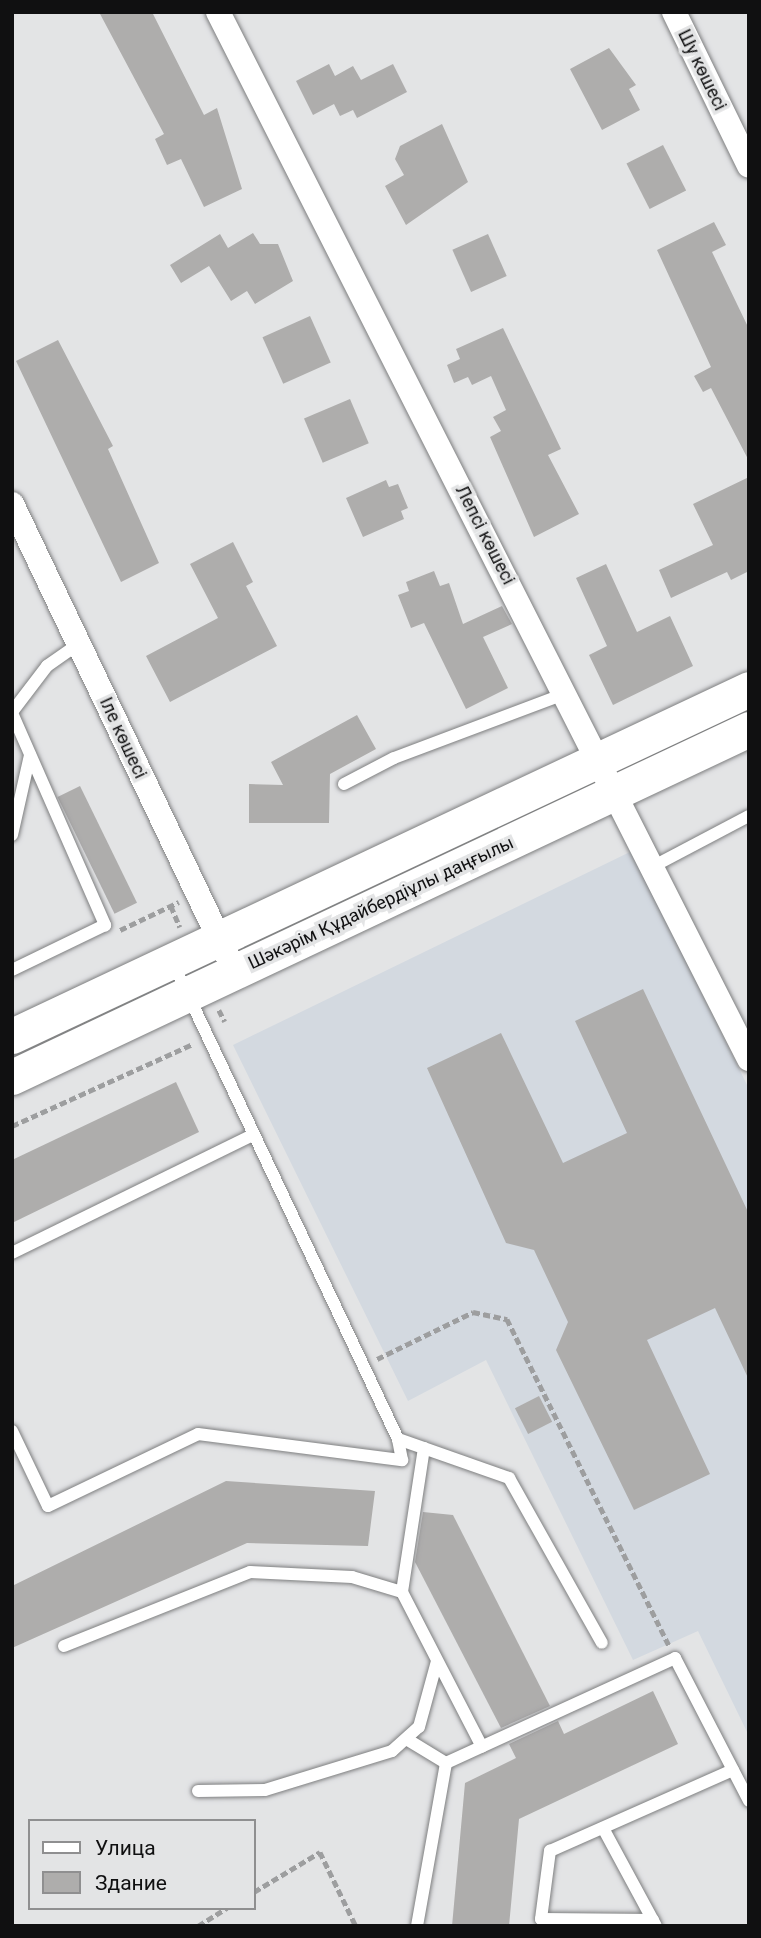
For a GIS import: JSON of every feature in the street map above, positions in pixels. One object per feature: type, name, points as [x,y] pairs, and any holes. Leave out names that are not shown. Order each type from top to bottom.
[{"type":"main road","name":"Шәкәрім Құдайбердіұлы даңғылы","points":[[12,1036],[749,690]]},
{"type":"main road","name":"Шәкәрім Құдайбердіұлы даңғылы","points":[[12,1077],[749,729]]},
{"type":"street","name":"Лепсі көшесі","points":[[218,12],[601,759],[749,1059]]},
{"type":"street","name":"Шу көшесі","points":[[674,12],[749,166]]},
{"type":"street","name":"Іле көшесі","points":[[12,504],[235,972]]},
{"type":"lane","points":[[12,970],[105,925],[12,712],[47,666],[79,644]]},
{"type":"lane","points":[[344,784],[394,758],[567,693]]},
{"type":"lane","points":[[12,835],[31,754]]},
{"type":"lane","points":[[654,866],[749,816]]},
{"type":"lane","points":[[12,1431],[48,1506],[198,1434],[402,1460],[398,1439],[206,1038],[172,961]]},
{"type":"lane","points":[[12,1253],[253,1135]]},
{"type":"lane","points":[[398,1439],[509,1478],[601,1643]]},
{"type":"lane","points":[[424,1448],[402,1592],[482,1747]]},
{"type":"lane","points":[[64,1646],[250,1572],[352,1577],[402,1592]]},
{"type":"lane","points":[[446,1763],[675,1658],[749,1801]]},
{"type":"lane","points":[[198,1791],[265,1790],[392,1751],[408,1740],[419,1727],[437,1661]]},
{"type":"lane","points":[[408,1740],[446,1763]]},
{"type":"lane","points":[[418,1926],[446,1763]]},
{"type":"lane","points":[[654,1923],[541,1919],[550,1851],[733,1770]]},
{"type":"lane","points":[[603,1828],[654,1923]]},
{"type":"path","points":[[12,1126],[206,1038]]},
{"type":"path","points":[[363,1366],[473,1312],[507,1319],[675,1658]]},
{"type":"path","points":[[256,1891],[320,1852],[356,1926]]},
{"type":"path","points":[[198,1926],[224,1910]]},
{"type":"shaded area","points":[[632,851],[749,1089],[749,1736],[698,1631],[633,1660],[486,1360],[408,1401],[233,1045]]},
{"type":"building","points":[[99,12],[152,12],[204,115],[217,108],[242,189],[204,207],[181,159],[167,165],[155,139],[164,134]]},
{"type":"building","points":[[609,48],[636,85],[629,89],[640,110],[602,130],[570,69]]},
{"type":"building","points":[[329,64],[335,76],[353,66],[361,80],[393,64],[407,92],[357,118],[353,110],[340,116],[334,104],[313,115],[296,81]]},
{"type":"building","points":[[442,124],[468,182],[406,225],[385,186],[404,175],[395,159],[400,146]]},
{"type":"building","points":[[663,145],[686,190],[650,209],[626,164]]},
{"type":"building","points":[[714,222],[726,245],[712,252],[749,329],[749,461],[711,388],[703,392],[694,376],[711,367],[657,250]]},
{"type":"building","points":[[253,233],[260,244],[278,244],[293,281],[255,304],[247,291],[231,301],[209,266],[181,283],[170,265],[220,234],[228,248]]},
{"type":"building","points":[[488,234],[507,276],[471,292],[452,250]]},
{"type":"building","points":[[310,316],[331,363],[283,384],[262,337]]},
{"type":"building","points":[[503,328],[561,449],[548,455],[579,514],[534,537],[490,437],[501,431],[493,417],[506,410],[491,376],[472,385],[468,377],[454,383],[447,365],[460,359],[456,349]]},
{"type":"building","points":[[58,340],[113,446],[108,449],[159,563],[121,582],[16,361]]},
{"type":"building","points":[[350,399],[369,443],[323,463],[304,419]]},
{"type":"building","points":[[749,477],[749,571],[731,580],[727,572],[671,598],[659,570],[713,545],[693,504]]},
{"type":"building","points":[[386,480],[389,487],[398,484],[408,508],[401,511],[404,519],[363,537],[346,498]]},
{"type":"building","points":[[233,542],[253,582],[246,586],[277,646],[170,702],[146,656],[218,618],[190,564]]},
{"type":"building","points":[[606,564],[637,632],[670,616],[693,666],[613,705],[589,655],[607,646],[576,578]]},
{"type":"building","points":[[434,571],[440,586],[449,583],[463,624],[502,606],[512,624],[483,637],[508,688],[466,709],[424,623],[411,628],[398,595],[409,591],[406,582]]},
{"type":"building","points":[[357,715],[376,749],[330,774],[329,823],[249,823],[249,784],[283,785],[271,762]]},
{"type":"building","points":[[80,786],[137,903],[115,914],[58,797]]},
{"type":"building","points":[[643,989],[749,1214],[749,1380],[715,1308],[647,1340],[710,1474],[634,1510],[556,1350],[568,1322],[534,1250],[506,1243],[427,1068],[501,1033],[563,1163],[627,1133],[575,1021]]},
{"type":"building","points":[[176,1082],[199,1132],[12,1223],[12,1160]]},
{"type":"building","points":[[539,1396],[552,1422],[528,1434],[515,1408]]},
{"type":"building","points":[[226,1481],[375,1491],[368,1546],[247,1543],[12,1648],[12,1586]]},
{"type":"building","points":[[423,1512],[453,1515],[550,1706],[501,1728],[415,1562]]},
{"type":"building","points":[[653,1691],[678,1744],[519,1819],[509,1926],[452,1926],[465,1783],[516,1758],[509,1744],[558,1721],[564,1734]]}]
